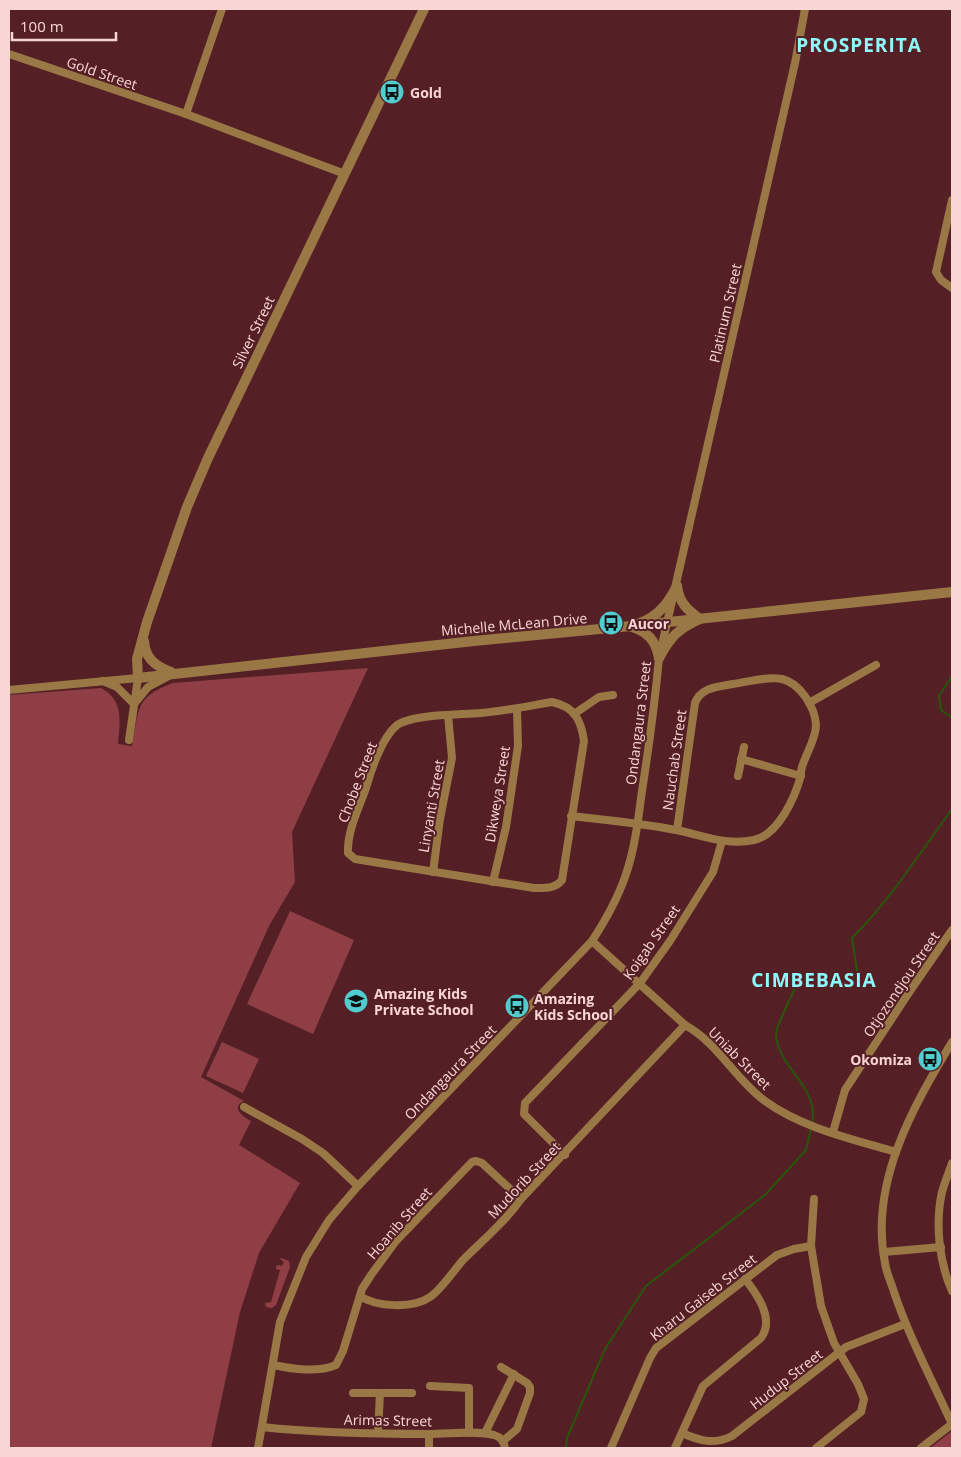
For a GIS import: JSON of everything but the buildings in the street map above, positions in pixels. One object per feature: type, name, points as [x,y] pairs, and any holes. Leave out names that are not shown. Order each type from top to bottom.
[{"type":"street","points":[[186,114],[222,9]]},
{"type":"street","name":"Silver Street","points":[[138,678],[137,658],[147,622],[187,506],[208,458],[424,9]]},
{"type":"street","name":"Platinum Street","points":[[667,622],[677,586],[796,63],[805,9]]},
{"type":"street","name":"Gold Street","points":[[9,54],[186,114],[345,174]]},
{"type":"street","points":[[952,200],[936,272],[941,280],[952,288]]},
{"type":"street","points":[[677,586],[678,595],[682,603],[700,619]]},
{"type":"street","points":[[631,626],[646,621],[663,609],[677,586]]},
{"type":"street","name":"Michelle McLean Drive","points":[[138,678],[952,592]]},
{"type":"street","points":[[659,658],[674,634],[684,626],[700,619]]},
{"type":"street","name":"Ondangaura Street","points":[[258,1448],[280,1322],[302,1264],[329,1220],[358,1186],[592,941],[609,915],[625,878],[632,855],[656,700],[659,658],[667,622]]},
{"type":"street","points":[[631,626],[642,630],[648,635],[657,648],[659,658]]},
{"type":"street","points":[[144,637],[144,650],[148,657],[161,668],[175,673]]},
{"type":"street","points":[[810,702],[876,665]]},
{"type":"street","points":[[134,704],[148,687],[175,673]]},
{"type":"street","points":[[9,690],[138,678],[128,740]]},
{"type":"street","name":"Nauchab Street","points":[[637,824],[677,830],[722,841],[755,840],[772,830],[787,810],[815,733],[816,724],[810,702],[793,685],[781,679],[773,678],[715,686],[703,692],[696,704],[677,830]]},
{"type":"street","points":[[101,680],[117,687],[134,704]]},
{"type":"street","points":[[574,714],[599,697],[613,695]]},
{"type":"street","name":"Chobe Street","points":[[552,702],[559,704],[574,714],[579,720],[584,741],[562,880],[558,886],[534,888],[494,882],[355,859],[348,853],[350,833],[367,784],[384,744],[396,726],[406,721],[448,715],[517,709],[552,702]]},
{"type":"street","name":"Dikweya Street","points":[[494,882],[506,827],[518,746],[517,709]]},
{"type":"street","name":"Linyanti Street","points":[[433,872],[440,819],[452,758],[448,715]]},
{"type":"street","points":[[738,776],[744,747]]},
{"type":"street","points":[[741,759],[800,776]]},
{"type":"street","points":[[571,816],[637,824]]},
{"type":"street","name":"Koigab Street","points":[[565,1154],[524,1114],[525,1103],[640,983],[670,941],[713,872],[722,841]]},
{"type":"street","name":"Otjozondjou Street","points":[[833,1132],[845,1090],[952,930]]},
{"type":"street","name":"Uniab Street","points":[[592,941],[685,1025],[694,1030],[716,1050],[753,1091],[764,1100],[799,1120],[896,1152]]},
{"type":"street","name":"Mudorib Street","points":[[360,1296],[368,1302],[383,1305],[415,1304],[430,1297],[511,1213],[685,1025]]},
{"type":"street","points":[[921,1448],[952,1424],[905,1324],[885,1263],[882,1236],[884,1202],[896,1152],[912,1114],[952,1042]]},
{"type":"street","points":[[244,1107],[316,1148],[358,1186]]},
{"type":"street","name":"Hoanib Street","points":[[273,1365],[314,1369],[327,1369],[336,1366],[344,1351],[362,1289],[396,1241],[472,1162],[482,1162],[522,1199]]},
{"type":"street","points":[[952,1163],[941,1201],[939,1223],[946,1279],[952,1291]]},
{"type":"street","points":[[814,1199],[811,1246],[824,1316],[840,1353],[864,1395],[863,1408],[858,1415],[818,1448]]},
{"type":"street","name":"Kharu Gaiseb Street","points":[[611,1448],[656,1348],[777,1255],[811,1246]]},
{"type":"street","points":[[884,1252],[941,1247]]},
{"type":"street","points":[[675,1448],[703,1386],[765,1333],[766,1322],[763,1307],[746,1279]]},
{"type":"street","name":"Hudup Street","points":[[682,1433],[708,1442],[732,1436],[850,1345],[905,1324]]},
{"type":"street","points":[[501,1367],[514,1374],[530,1387],[530,1393],[518,1429],[504,1444]]},
{"type":"street","points":[[485,1433],[514,1374]]},
{"type":"street","points":[[430,1386],[469,1388],[469,1434]]},
{"type":"street","points":[[353,1393],[412,1393]]},
{"type":"street","points":[[378,1433],[380,1393]]},
{"type":"street","name":"Arimas Street","points":[[262,1427],[307,1431],[378,1433],[485,1433],[495,1435],[504,1444]]},
{"type":"street","points":[[429,1434],[429,1448]]},
{"type":"shaded area","points":[[368,668],[292,832],[295,882],[270,924],[201,1077],[244,1101],[238,1106],[239,1112],[251,1121],[239,1145],[300,1183],[259,1253],[240,1312],[211,1448],[9,1448],[9,695],[101,688],[114,699],[117,705],[120,719],[118,744],[132,746],[140,707],[151,694],[173,683]]},
{"type":"shaded area","points":[[290,911],[354,940],[313,1034],[247,1004]]},
{"type":"shaded area","points":[[222,1042],[259,1059],[243,1093],[206,1076]]},
{"type":"shaded area","points":[[281,1258],[289,1261],[290,1267],[276,1305],[272,1308],[266,1307],[265,1303],[271,1302],[280,1270],[276,1269],[276,1266],[282,1266],[284,1262]]},
{"type":"shaded area","points":[[952,1431],[952,1448],[930,1448]]},
{"type":"waterway","points":[[952,676],[939,696],[941,710],[952,718]]},
{"type":"waterway","points":[[812,1124],[813,1111],[810,1099],[778,1046],[776,1034],[782,1017],[797,984],[836,986],[858,977],[852,938],[892,892],[952,809]]},
{"type":"waterway","points":[[566,1448],[567,1438],[605,1349],[646,1286],[765,1195],[806,1150],[811,1129]]},
{"type":"place","name":"Gold","points":[[392,92]]},
{"type":"place","name":"Aucor","points":[[611,623]]},
{"type":"place","name":"Amazing Kids Private School","points":[[356,1001]]},
{"type":"place","name":"Amazing Kids School","points":[[517,1006]]},
{"type":"place","name":"Okomiza","points":[[930,1059]]},
{"type":"district","name":"PROSPERITA","points":[[859,45]]},
{"type":"district","name":"CIMBEBASIA","points":[[814,980]]}]
